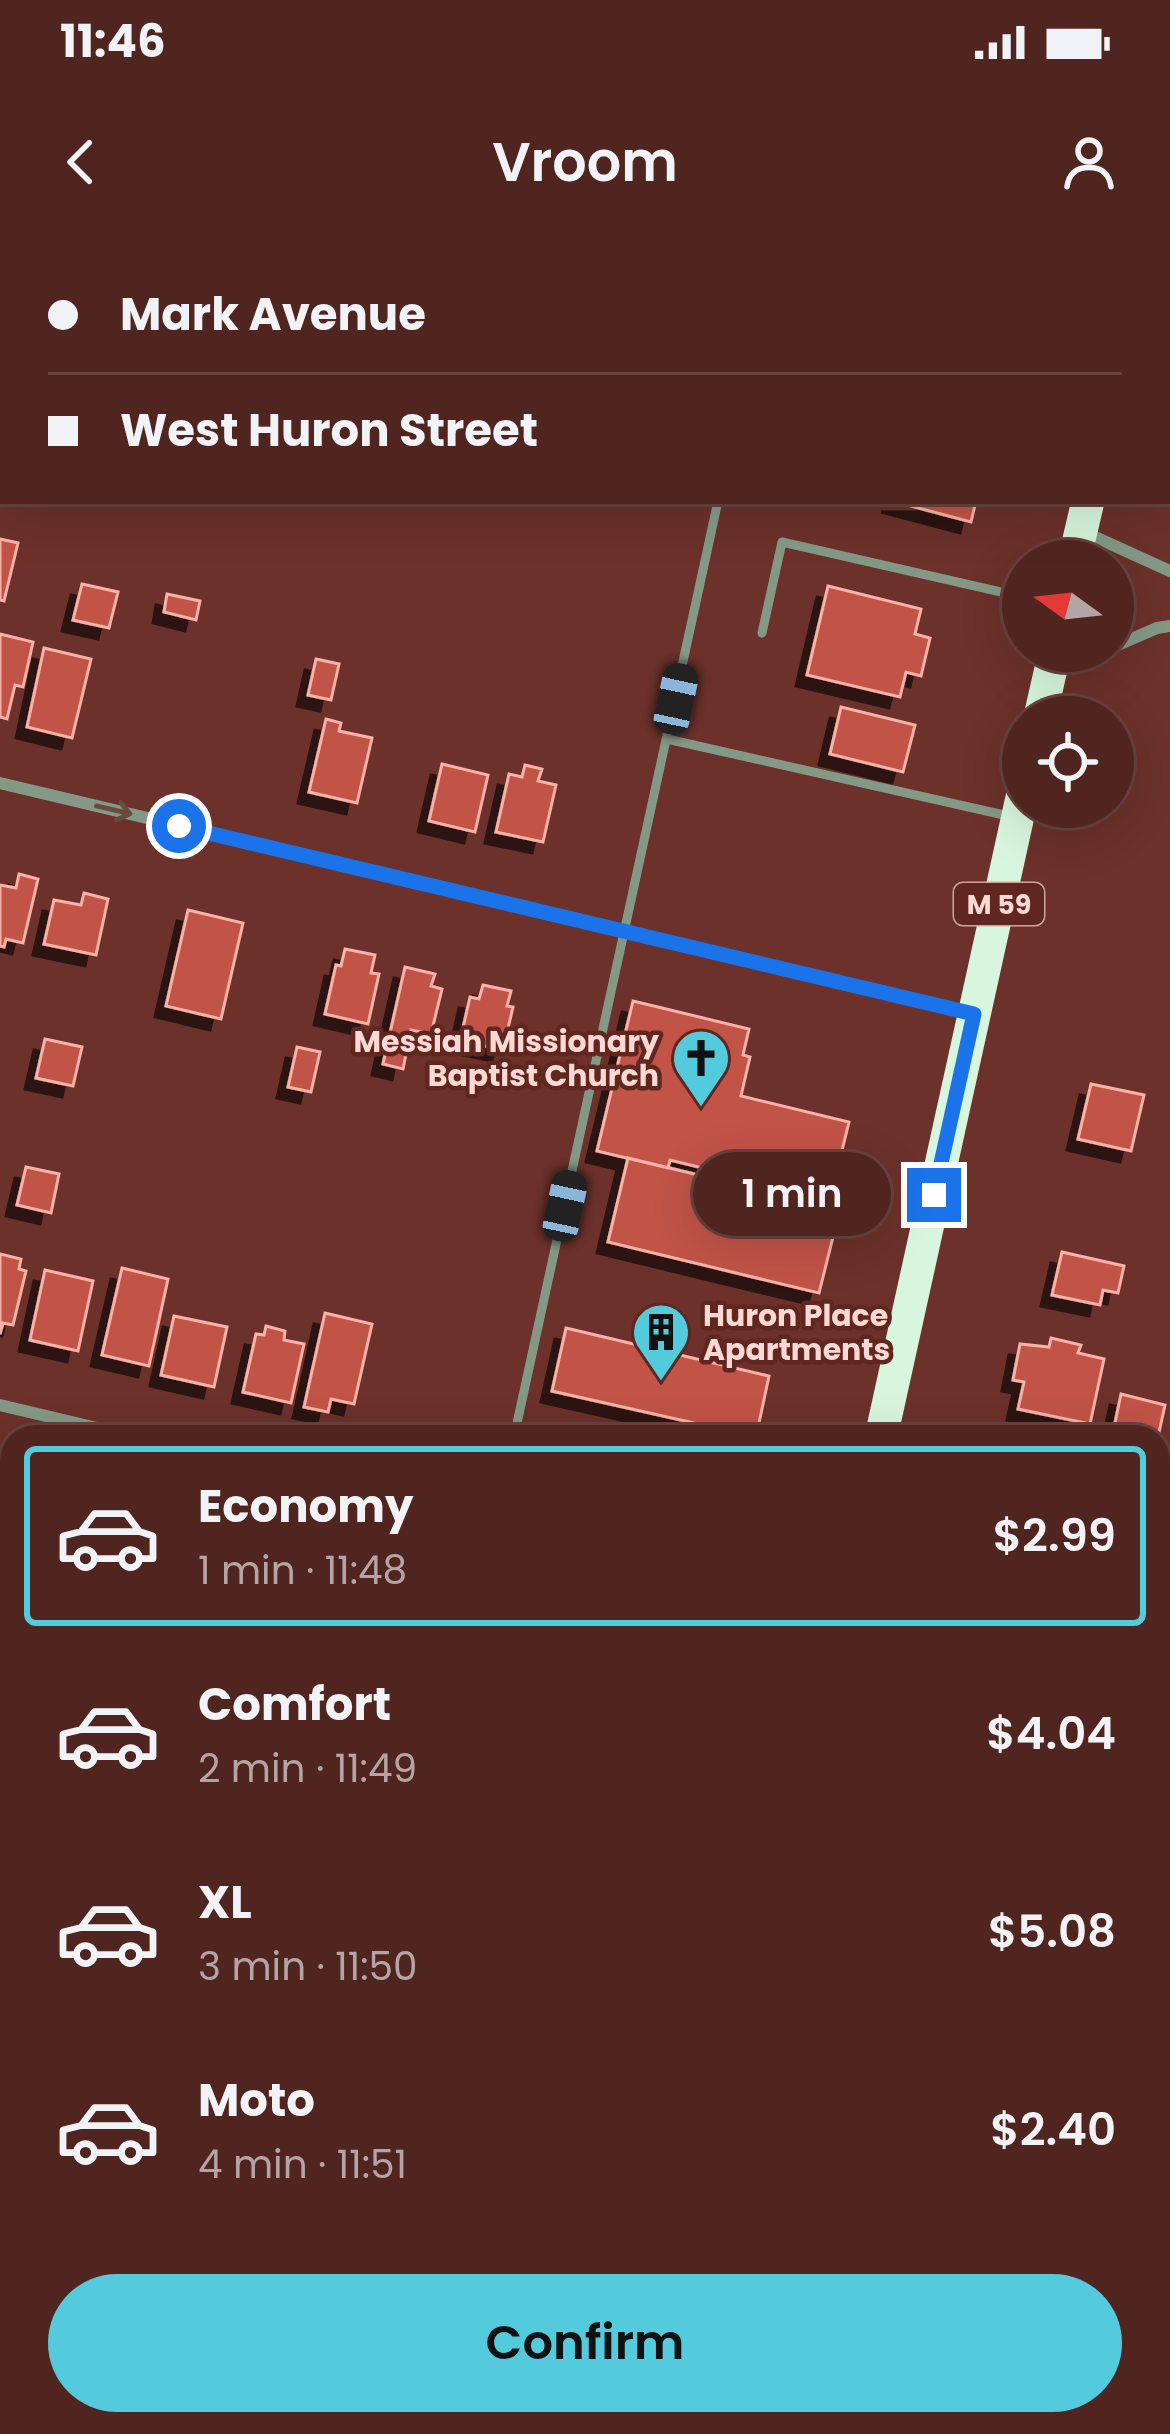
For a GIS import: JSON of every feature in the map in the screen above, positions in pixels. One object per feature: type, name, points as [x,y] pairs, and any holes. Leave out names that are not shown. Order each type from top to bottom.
[{"type":"highway","name":"M 59","points":[[884,1425],[1015,828]]},
{"type":"street","points":[[1081,531],[1170,571]]},
{"type":"street","points":[[1134,637],[1170,626]]},
{"type":"street","points":[[0,783],[974,1014]]},
{"type":"street","points":[[0,1405],[84,1425]]},
{"type":"lane","points":[[517,1425],[717,504]]},
{"type":"lane","points":[[762,633],[782,542],[1002,592]]},
{"type":"lane","points":[[667,739],[1002,803]]},
{"type":"building","points":[[903,504],[975,504],[971,522]]},
{"type":"building","points":[[0,539],[18,543],[4,601],[0,600]]},
{"type":"building","points":[[82,584],[118,592],[109,628],[73,620]]},
{"type":"building","points":[[828,586],[921,609],[915,634],[930,638],[921,676],[906,672],[900,697],[807,675]]},
{"type":"building","points":[[167,594],[200,601],[196,620],[164,612]]},
{"type":"building","points":[[0,634],[33,642],[23,687],[15,685],[7,719],[0,717]]},
{"type":"building","points":[[44,648],[91,659],[72,738],[27,727]]},
{"type":"building","points":[[316,659],[339,664],[331,700],[308,695]]},
{"type":"building","points":[[841,707],[915,725],[903,772],[830,754]]},
{"type":"building","points":[[326,719],[341,723],[339,731],[372,738],[357,803],[309,792]]},
{"type":"building","points":[[442,764],[488,775],[475,832],[429,821]]},
{"type":"building","points":[[525,765],[542,769],[538,781],[556,785],[543,842],[496,832],[509,774],[522,777]]},
{"type":"building","points":[[19,874],[38,879],[23,943],[6,939],[4,947],[0,946],[0,885],[16,888]]},
{"type":"building","points":[[84,893],[108,899],[96,955],[44,944],[54,900],[81,905]]},
{"type":"building","points":[[188,910],[243,923],[221,1019],[166,1006]]},
{"type":"building","points":[[345,949],[375,955],[371,973],[379,974],[368,1024],[325,1014],[336,965],[341,966]]},
{"type":"building","points":[[405,967],[435,974],[431,986],[442,989],[431,1034],[411,1030],[403,1069],[383,1064]]},
{"type":"building","points":[[483,985],[511,991],[507,1006],[513,1007],[503,1050],[460,1041],[470,997],[479,999]]},
{"type":"building","name":"Messiah Missionary Baptist Church","points":[[633,1001],[749,1029],[743,1055],[750,1057],[741,1096],[849,1122],[830,1199],[670,1160],[668,1168],[597,1151]]},
{"type":"building","points":[[45,1039],[82,1047],[73,1086],[36,1078]]},
{"type":"building","points":[[297,1047],[320,1052],[311,1092],[288,1087]]},
{"type":"building","points":[[1091,1084],[1144,1095],[1131,1151],[1078,1139]]},
{"type":"building","points":[[628,1158],[840,1209],[819,1293],[608,1242]]},
{"type":"building","points":[[26,1167],[59,1174],[51,1213],[17,1205]]},
{"type":"building","points":[[1062,1252],[1124,1266],[1118,1293],[1103,1290],[1100,1305],[1052,1295]]},
{"type":"building","points":[[0,1254],[21,1259],[19,1269],[26,1271],[13,1325],[3,1323],[0,1334]]},
{"type":"building","points":[[122,1268],[168,1279],[149,1366],[102,1355]]},
{"type":"building","points":[[45,1270],[93,1281],[78,1351],[30,1340]]},
{"type":"building","points":[[325,1313],[372,1324],[354,1404],[331,1399],[328,1412],[304,1407]]},
{"type":"building","points":[[174,1316],[227,1327],[214,1387],[161,1375]]},
{"type":"building","points":[[266,1326],[285,1331],[284,1340],[304,1344],[291,1403],[243,1392],[256,1334],[264,1335]]},
{"type":"building","name":"Huron Place Apartments","points":[[566,1328],[769,1376],[759,1425],[703,1425],[552,1391]]},
{"type":"building","points":[[1051,1338],[1081,1345],[1078,1353],[1104,1359],[1090,1424],[1018,1409],[1024,1382],[1013,1380],[1020,1344],[1049,1347]]},
{"type":"building","points":[[1121,1394],[1165,1405],[1161,1425],[1115,1425]]},
{"type":"place","name":"Messiah Missionary Baptist Church","points":[[701,1109]]},
{"type":"place","name":"Huron Place Apartments","points":[[661,1383]]},
{"type":"route","points":[[179,826],[974,1014],[934,1195]]}]
